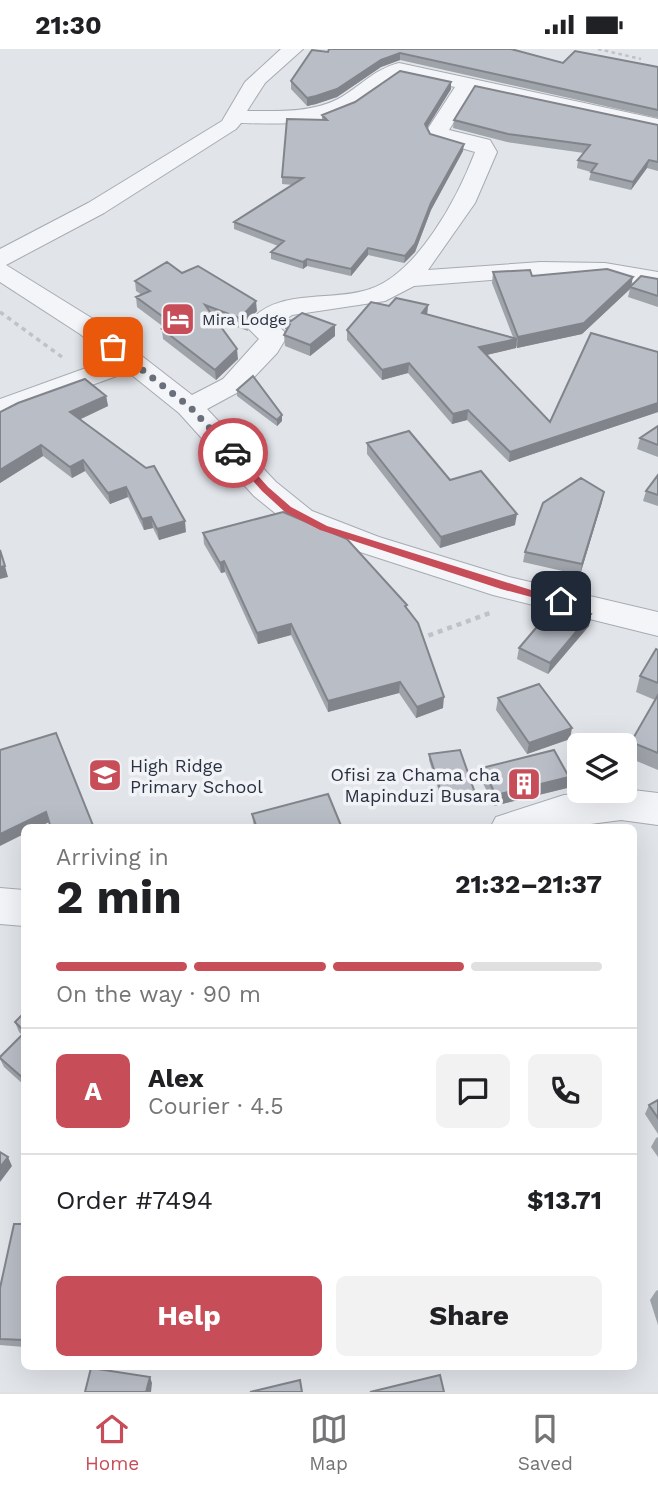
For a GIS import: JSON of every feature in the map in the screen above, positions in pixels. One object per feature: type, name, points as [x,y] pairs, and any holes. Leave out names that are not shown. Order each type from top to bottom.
[{"type":"street","points":[[0,259],[96,208],[229,125],[236,117],[240,102],[254,84],[293,49]]},
{"type":"street","points":[[236,117],[294,116],[329,110],[350,101],[394,69],[658,125]]},
{"type":"street","points":[[408,279],[458,210],[479,175],[486,152],[482,145],[438,134],[467,84]]},
{"type":"street","points":[[190,407],[226,389],[239,378],[240,372],[269,348],[275,335],[259,325],[285,308],[335,304],[376,296],[408,279],[541,269],[605,270],[658,280]]},
{"type":"street","points":[[0,271],[89,328],[190,407],[265,489],[301,518],[368,544],[537,596],[658,624]]},
{"type":"street","points":[[0,409],[132,361]]},
{"type":"street","points":[[524,824],[571,810],[638,804],[658,809]]},
{"type":"street","points":[[0,906],[21,908]]},
{"type":"path","points":[[598,49],[641,59]]},
{"type":"path","points":[[0,312],[69,362]]},
{"type":"path","points":[[407,643],[537,596]]},
{"type":"building","points":[[329,49],[511,49],[563,63],[575,51],[658,67],[658,110],[400,53],[381,60],[337,89],[307,98],[291,81],[312,50],[328,52]]},
{"type":"building","points":[[400,71],[451,82],[425,124],[430,134],[464,144],[431,203],[415,244],[405,256],[368,248],[351,269],[307,259],[303,262],[271,252],[284,241],[234,222],[303,178],[282,177],[287,119],[327,120],[322,115],[355,102]]},
{"type":"building","points":[[475,86],[658,125],[658,162],[649,160],[633,182],[591,172],[597,164],[578,160],[590,145],[508,134],[454,120]]},
{"type":"building","points":[[167,262],[182,273],[198,266],[256,301],[244,314],[247,321],[205,305],[237,349],[215,370],[162,329],[174,325],[136,297],[150,291],[135,281]]},
{"type":"building","points":[[607,269],[633,277],[584,323],[518,337],[493,272],[530,270],[532,276]]},
{"type":"building","points":[[641,276],[658,279],[658,296],[630,287]]},
{"type":"building","points":[[396,298],[428,305],[422,313],[517,339],[479,347],[550,422],[591,333],[658,352],[658,403],[510,452],[468,410],[453,414],[409,363],[382,370],[347,330],[371,302],[389,306]]},
{"type":"building","points":[[302,313],[335,325],[310,345],[284,335],[290,324],[285,318],[291,321]]},
{"type":"building","points":[[253,376],[282,415],[277,420],[237,390]]},
{"type":"building","points":[[85,379],[106,396],[70,412],[146,468],[154,466],[185,521],[157,529],[151,517],[142,519],[126,487],[108,493],[83,460],[70,467],[41,445],[0,470],[0,412]]},
{"type":"building","points":[[658,426],[658,445],[640,438]]},
{"type":"building","points":[[409,431],[450,480],[481,471],[517,514],[441,537],[367,443]]},
{"type":"building","points":[[658,475],[658,495],[646,491]]},
{"type":"building","points":[[581,478],[604,492],[582,564],[525,552],[543,503]]},
{"type":"building","points":[[283,512],[347,539],[407,605],[405,606],[418,623],[444,697],[417,707],[400,682],[328,701],[291,624],[257,633],[224,561],[220,563],[203,533]]},
{"type":"building","points":[[0,550],[5,566],[0,567]]},
{"type":"building","points":[[558,602],[591,614],[550,663],[519,648]]},
{"type":"building","points":[[656,649],[658,650],[658,683],[640,676]]},
{"type":"building","points":[[539,684],[572,728],[529,743],[498,698]]},
{"type":"building","points":[[658,695],[658,753],[637,744],[636,733]]},
{"type":"building","points":[[56,733],[92,824],[50,824],[46,812],[0,834],[0,750]]},
{"type":"building","points":[[460,750],[475,793],[443,798],[429,754]]},
{"type":"building","points":[[554,750],[567,777],[496,795],[482,768]]},
{"type":"building","points":[[328,794],[340,824],[256,824],[252,814]]},
{"type":"building","points":[[21,1016],[21,1028],[15,1022]]},
{"type":"building","points":[[21,1036],[21,1076],[0,1057]]},
{"type":"building","points":[[658,1100],[658,1118],[649,1105]]},
{"type":"building","points":[[0,1152],[8,1157],[0,1167]]},
{"type":"building","points":[[14,1224],[21,1224],[21,1340],[0,1339],[0,1288]]},
{"type":"building","points":[[90,1370],[150,1377],[146,1392],[85,1392]]},
{"type":"building","points":[[440,1375],[444,1392],[370,1392]]},
{"type":"building","points":[[300,1380],[302,1392],[250,1392]]},
{"type":"way so far","points":[[113,347],[190,407],[233,453]]},
{"type":"place","name":"Mira Lodge","points":[[178,319]]},
{"type":"place","name":"High Ridge Primary School","points":[[105,775]]},
{"type":"place","name":"Ofisi za Chama cha Mapinduzi Busara","points":[[524,784]]},
{"type":"route","points":[[233,453],[265,489],[301,518],[368,544],[505,587],[561,601]]}]
